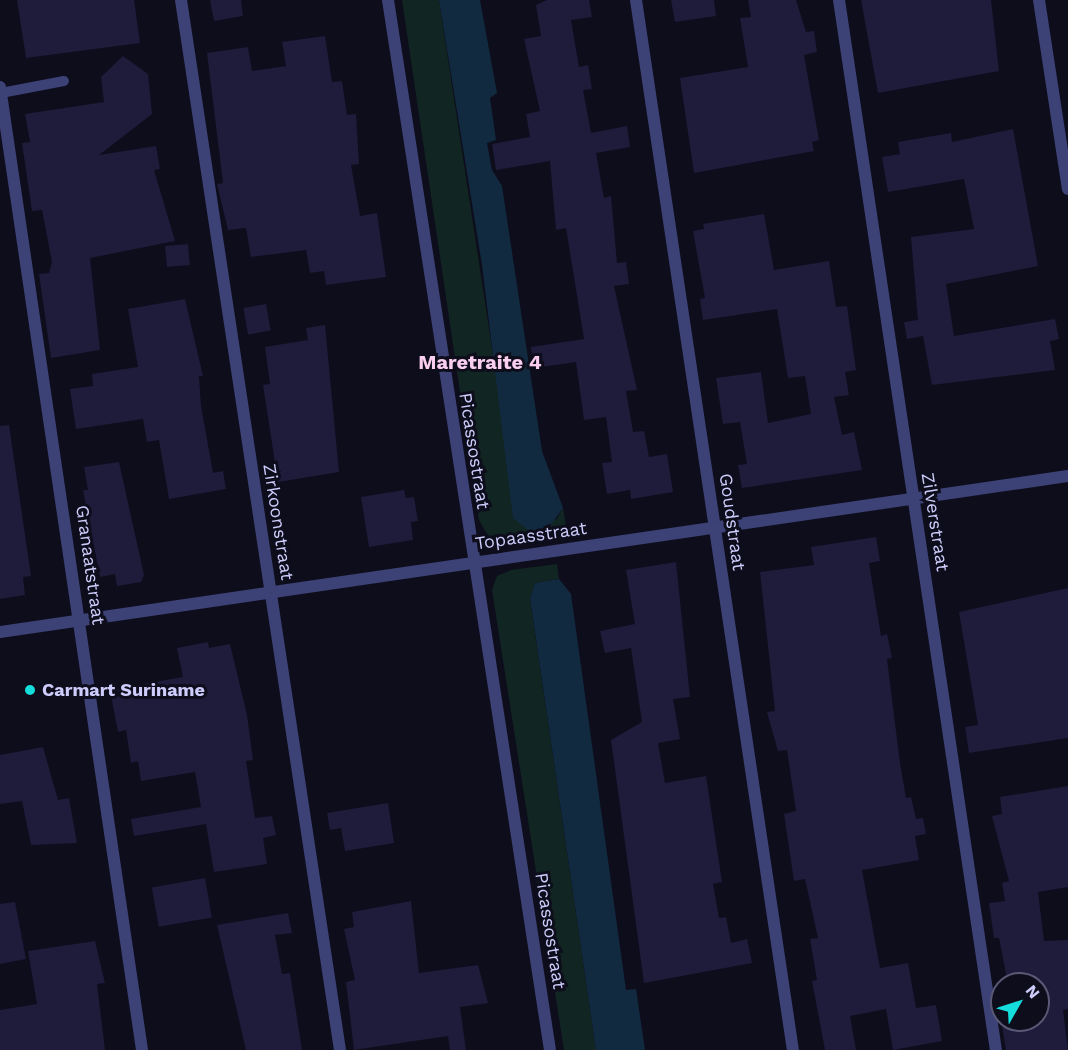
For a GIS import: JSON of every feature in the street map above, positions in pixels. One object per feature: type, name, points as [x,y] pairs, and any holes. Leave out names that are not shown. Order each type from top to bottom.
[{"type":"street","name":"Zirkoonstraat","points":[[181,0],[340,1050]]},
{"type":"street","name":"Picassostraat","points":[[388,0],[550,1050]]},
{"type":"street","name":"Goudstraat","points":[[636,0],[792,1050]]},
{"type":"street","name":"Zilverstraat","points":[[839,0],[996,1050]]},
{"type":"street","points":[[1039,0],[1062,104],[1068,189]]},
{"type":"street","name":"Granaatstraat","points":[[1,90],[81,621],[92,736],[142,1050]]},
{"type":"street","name":"Topaasstraat","points":[[0,632],[1068,476]]},
{"type":"lane","points":[[1,90],[64,81]]},
{"type":"green space","points":[[402,0],[439,0],[513,486],[556,520],[563,508],[568,538],[494,546],[479,520]]},
{"type":"green space","points":[[557,564],[559,579],[535,583],[530,599],[596,1050],[564,1050],[492,590],[497,576],[511,570]]},
{"type":"water","points":[[439,0],[480,0],[497,93],[490,98],[496,140],[487,143],[492,170],[502,186],[542,451],[563,508],[548,529],[529,531],[513,518],[482,265]]},
{"type":"water","points":[[559,579],[571,594],[626,990],[636,989],[645,1050],[596,1050],[530,598],[535,583]]},
{"type":"building","points":[[17,0],[134,0],[140,43],[26,58]]},
{"type":"building","points":[[210,0],[241,0],[243,16],[214,21]]},
{"type":"building","points":[[547,0],[589,0],[592,17],[571,20],[579,67],[588,65],[592,89],[583,90],[591,133],[627,126],[630,147],[596,153],[604,198],[611,196],[617,263],[626,262],[629,284],[614,286],[637,390],[626,391],[633,432],[644,431],[649,457],[667,454],[673,492],[631,499],[630,490],[607,494],[602,463],[612,462],[606,417],[584,420],[576,362],[534,368],[531,347],[584,339],[566,228],[556,230],[550,161],[496,170],[492,144],[530,137],[526,114],[540,111],[524,39],[541,36],[536,5]]},
{"type":"building","points":[[671,0],[714,0],[716,16],[675,22]]},
{"type":"building","points":[[748,0],[796,0],[806,32],[814,31],[817,52],[804,55],[819,140],[812,142],[814,151],[694,173],[680,78],[748,67],[740,18],[751,17]]},
{"type":"building","points":[[861,0],[991,0],[999,71],[878,93]]},
{"type":"building","points":[[325,36],[332,82],[342,81],[347,115],[356,114],[359,164],[351,165],[360,216],[377,213],[386,277],[326,285],[324,271],[310,273],[306,250],[251,257],[246,228],[228,230],[217,184],[223,183],[207,53],[248,47],[252,71],[286,66],[282,42]]},
{"type":"building","points":[[123,56],[148,74],[152,114],[99,155],[156,146],[160,169],[154,170],[175,241],[90,258],[100,350],[51,358],[39,274],[49,273],[52,262],[42,210],[32,211],[22,143],[30,142],[25,114],[104,102],[101,77]]},
{"type":"building","points":[[1013,129],[1038,266],[946,284],[954,336],[1055,319],[1059,339],[1050,341],[1055,370],[932,385],[923,336],[907,339],[904,322],[918,320],[911,237],[974,229],[964,179],[888,192],[882,157],[900,154],[898,142],[951,133],[952,142]]},
{"type":"building","points":[[764,214],[774,270],[829,261],[836,307],[847,306],[856,370],[845,372],[849,395],[834,397],[842,435],[854,432],[862,470],[742,488],[738,465],[747,464],[740,422],[723,424],[716,378],[761,372],[768,423],[811,414],[805,376],[788,378],[777,309],[703,320],[700,299],[705,298],[693,231],[704,229],[703,224]]},
{"type":"building","points":[[188,244],[190,265],[167,267],[165,246]]},
{"type":"building","points":[[185,299],[203,376],[199,376],[201,406],[213,473],[223,471],[226,489],[169,499],[159,440],[147,442],[143,419],[76,429],[70,389],[93,386],[92,374],[138,367],[128,309]]},
{"type":"building","points":[[266,304],[271,331],[248,335],[243,308]]},
{"type":"building","points":[[325,325],[339,472],[278,482],[263,385],[270,384],[265,347],[308,340],[306,328]]},
{"type":"building","points":[[9,425],[31,576],[23,577],[25,595],[0,599],[0,426]]},
{"type":"building","points":[[119,462],[144,575],[141,582],[117,586],[115,574],[100,577],[83,490],[88,490],[84,467]]},
{"type":"building","points":[[404,490],[406,498],[414,497],[418,521],[411,522],[413,540],[369,547],[361,497]]},
{"type":"building","points":[[876,537],[880,561],[869,563],[881,636],[887,634],[892,658],[887,659],[900,763],[906,798],[911,797],[916,819],[923,818],[926,834],[915,836],[919,860],[862,870],[880,968],[908,963],[916,1008],[936,1005],[942,1041],[893,1050],[886,1009],[850,1016],[856,1050],[825,1050],[812,981],[817,980],[810,939],[818,938],[805,879],[794,881],[784,814],[796,811],[787,750],[778,751],[767,712],[775,711],[760,572],[814,565],[811,547]]},
{"type":"building","points":[[676,562],[690,697],[673,699],[680,739],[658,743],[665,783],[706,776],[722,882],[713,884],[719,918],[726,917],[731,943],[747,939],[752,963],[644,983],[611,740],[642,722],[631,648],[605,653],[600,631],[635,624],[626,570]]},
{"type":"building","points":[[1068,588],[1068,738],[969,753],[965,727],[978,725],[959,612]]},
{"type":"building","points":[[208,642],[209,648],[230,644],[247,715],[253,760],[246,761],[255,818],[272,816],[276,835],[263,838],[267,864],[214,872],[206,824],[134,836],[131,819],[201,807],[195,772],[141,781],[138,761],[131,763],[126,730],[118,732],[110,690],[183,677],[177,648]]},
{"type":"building","points":[[43,747],[58,800],[69,798],[77,843],[31,845],[22,801],[0,804],[0,755]]},
{"type":"building","points":[[1068,786],[1068,887],[1038,892],[1044,941],[1068,940],[1068,1009],[1063,1010],[1068,1050],[1006,1050],[1003,1032],[1050,1032],[1050,972],[1006,972],[999,938],[994,938],[989,903],[1005,901],[1002,883],[1009,881],[992,816],[1002,814],[1000,797]]},
{"type":"building","points":[[388,803],[394,843],[345,851],[341,828],[330,830],[327,813]]},
{"type":"building","points":[[205,878],[212,917],[159,927],[152,887]]},
{"type":"building","points":[[411,901],[419,973],[478,965],[488,1003],[460,1007],[466,1050],[450,1050],[448,1036],[354,1050],[346,982],[355,980],[344,929],[354,927],[352,912]]},
{"type":"building","points":[[15,902],[26,959],[0,964],[0,904]]},
{"type":"building","points":[[288,913],[292,933],[275,935],[282,974],[290,973],[302,1050],[246,1050],[217,925]]},
{"type":"building","points":[[95,941],[105,983],[97,984],[105,1050],[0,1050],[0,1010],[37,1004],[28,951]]},
{"type":"place","name":"Carmart Suriname","points":[[30,690]]},
{"type":"district","name":"Maretraite 4","points":[[480,362]]}]
